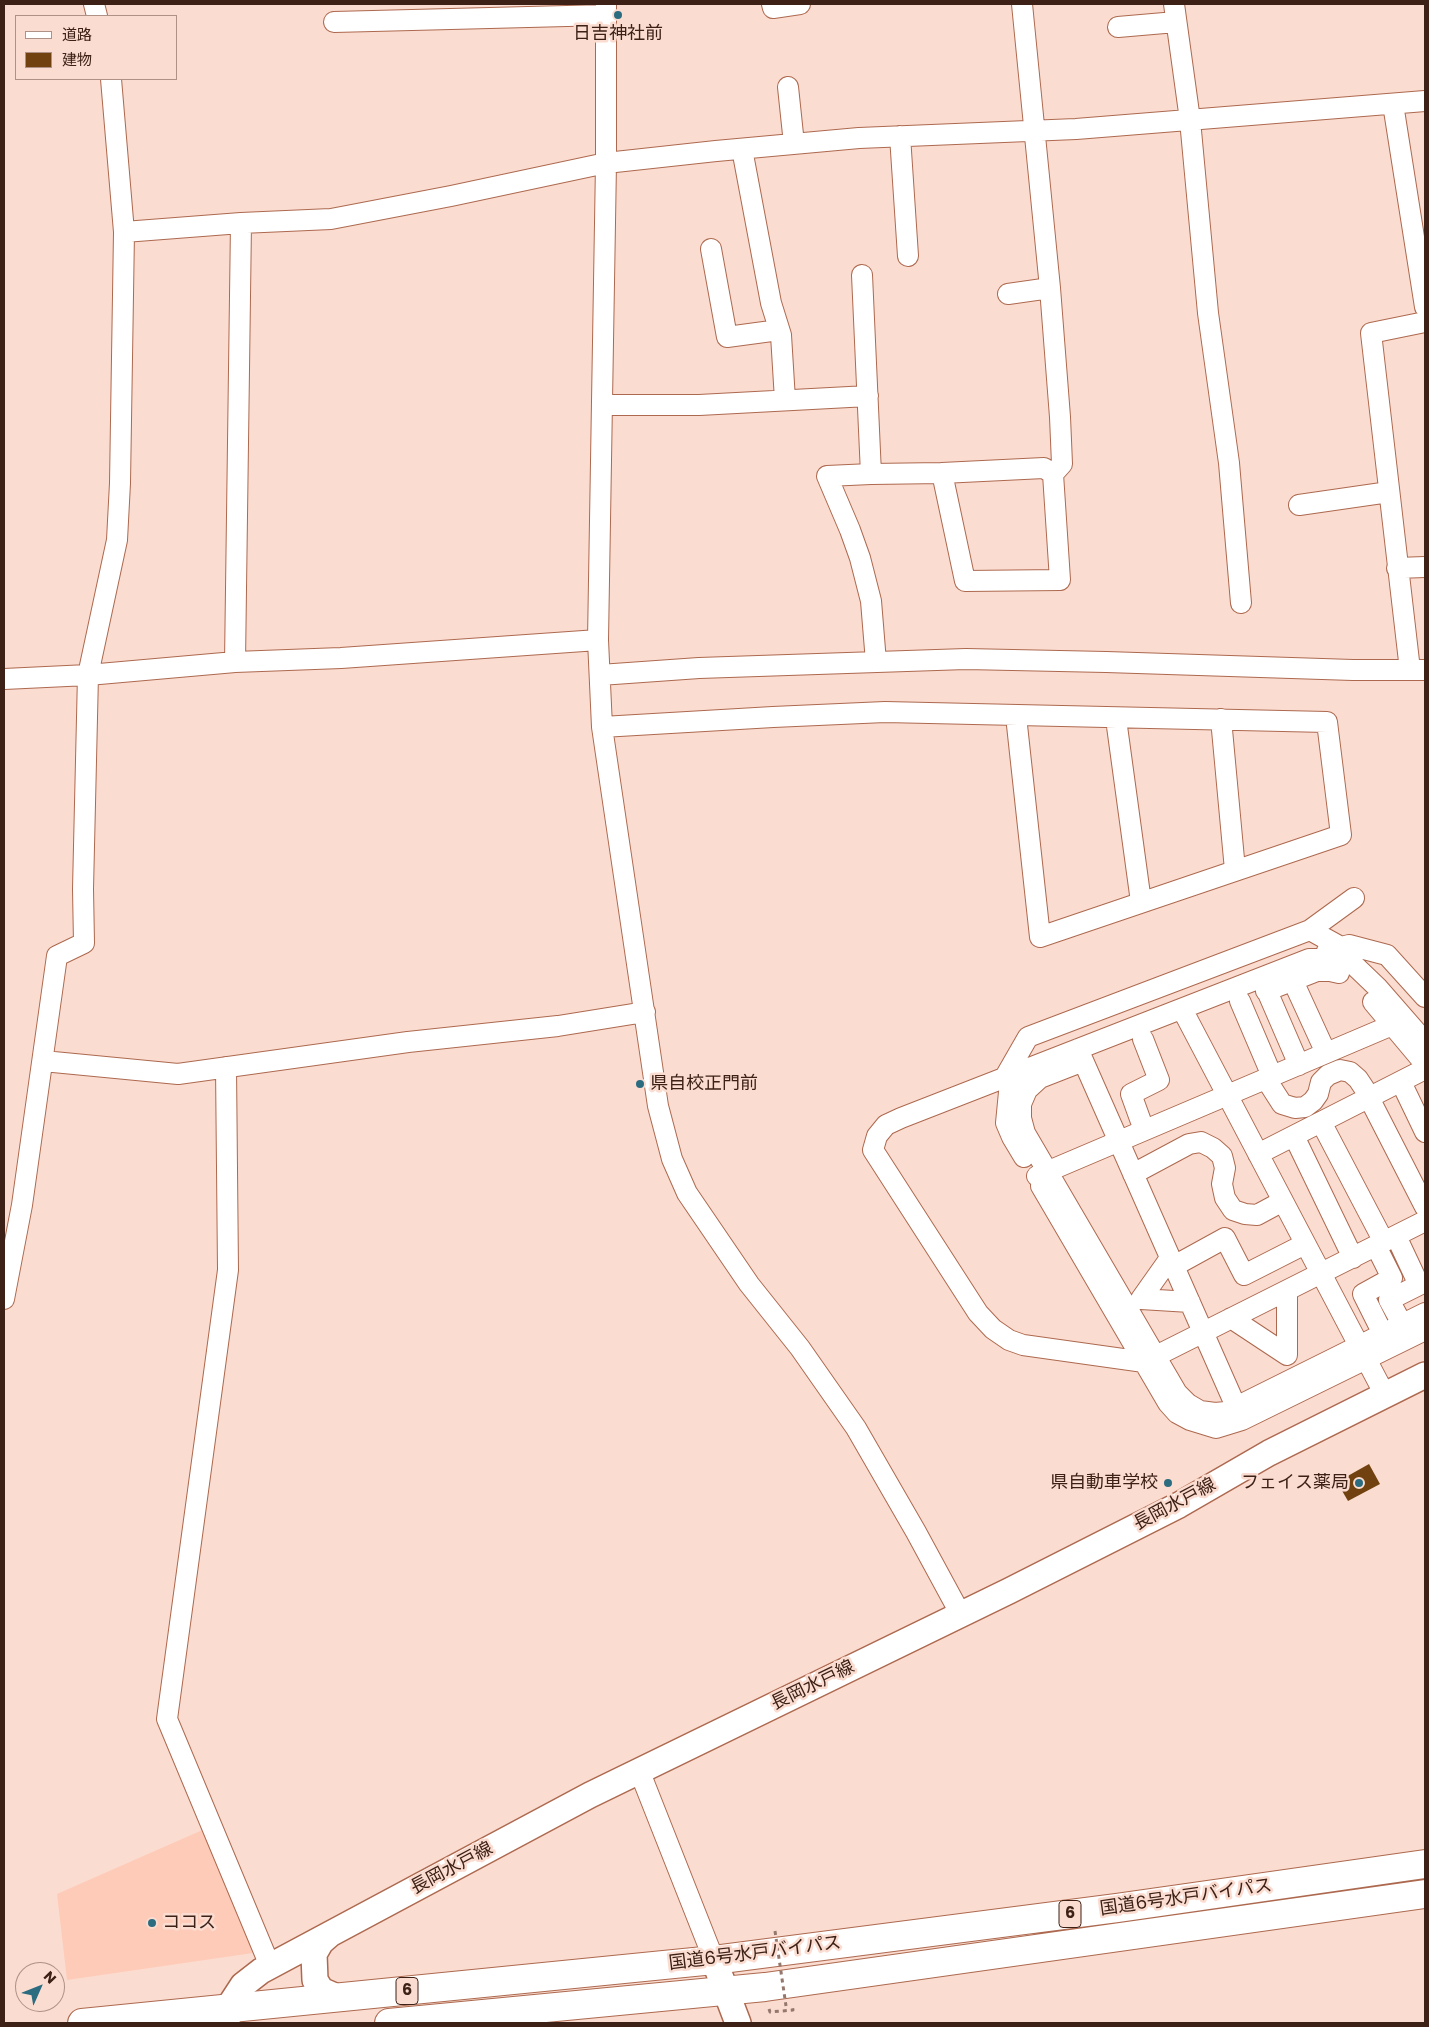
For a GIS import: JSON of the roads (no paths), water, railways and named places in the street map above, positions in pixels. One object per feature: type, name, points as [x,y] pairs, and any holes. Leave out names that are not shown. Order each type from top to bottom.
[{"type":"highway","name":"国道6号水戸バイパス","points":[[82,2023],[227,2016],[337,1998],[714,1960],[1117,1908],[1425,1864]]},
{"type":"highway","name":"国道6号水戸バイパス","points":[[389,2023],[728,1992],[1425,1894]]},
{"type":"main road","name":"長岡水戸線","points":[[227,2016],[243,1985],[270,1966],[590,1794],[960,1615],[1179,1505],[1269,1453],[1425,1375]]},
{"type":"main road","points":[[329,1935],[321,1942],[314,1954],[315,1980],[321,1990],[337,1998]]},
{"type":"main road","points":[[714,1960],[728,1992],[738,2023]]},
{"type":"street","points":[[772,4],[773,8],[800,4]]},
{"type":"street","points":[[942,473],[966,581],[1060,580],[1053,474],[1062,464],[1060,417],[1050,288],[1022,4]]},
{"type":"street","points":[[334,22],[606,9],[606,163],[598,640],[602,727],[658,1106],[672,1159],[687,1193],[749,1284],[800,1348],[856,1428],[916,1532],[960,1615]]},
{"type":"street","points":[[1118,26],[1175,13],[1190,120],[1208,313],[1230,463],[1241,603]]},
{"type":"street","points":[[4,1299],[13,1204],[42,1061],[57,956],[84,943],[83,889],[88,675],[117,540],[120,483],[124,232],[111,80]]},
{"type":"street","points":[[788,86],[794,144]]},
{"type":"street","points":[[124,232],[241,223],[331,219],[606,163],[742,148],[900,136],[1034,131],[1425,101]]},
{"type":"street","points":[[1393,104],[1425,307]]},
{"type":"street","points":[[900,136],[908,256]]},
{"type":"street","points":[[742,148],[771,303],[781,334],[785,400]]},
{"type":"street","points":[[236,662],[241,223]]},
{"type":"street","points":[[711,249],[727,337],[779,330]]},
{"type":"street","points":[[862,275],[871,474]]},
{"type":"street","points":[[1008,294],[1050,288]]},
{"type":"street","points":[[600,674],[699,668],[976,659],[1353,670],[1418,670],[1397,568],[1371,333],[1425,322]]},
{"type":"street","points":[[602,405],[699,405],[868,396]]},
{"type":"street","points":[[876,662],[871,601],[850,530],[827,476],[1044,468],[1053,474]]},
{"type":"street","points":[[1299,505],[1389,492]]},
{"type":"street","points":[[1397,568],[1425,567]]},
{"type":"street","points":[[4,679],[88,675],[236,662],[341,658],[598,640]]},
{"type":"street","points":[[602,727],[885,712],[1327,722],[1341,835],[1040,937],[1016,716]]},
{"type":"street","points":[[1116,718],[1141,902]]},
{"type":"street","points":[[1221,719],[1235,870]]},
{"type":"street","points":[[1005,1077],[1028,1037],[1310,930],[1354,898]]},
{"type":"street","points":[[1310,930],[1344,945],[1379,964],[1390,973],[1425,1014]]},
{"type":"street","points":[[1425,997],[1387,955],[1344,945],[1185,1015],[1081,1055],[1040,1078],[1027,1090],[1021,1104],[1021,1118],[1025,1133],[1042,1174],[1150,1359],[1168,1403],[1177,1413],[1190,1420],[1216,1428],[1239,1414],[1362,1353],[1425,1330]]},
{"type":"street","points":[[1309,959],[1339,959],[1354,965],[1378,988],[1425,1064]]},
{"type":"street","points":[[1425,1042],[1399,1022],[1352,979],[1343,974],[1330,971],[1317,971],[1240,1001],[1185,1015],[1143,1039],[1034,1065],[886,1125],[877,1136],[873,1150],[978,1314],[993,1329],[1009,1340],[1023,1345],[1150,1359],[1425,1221]]},
{"type":"street","points":[[1293,981],[1326,1053]]},
{"type":"street","points":[[1267,991],[1299,1065]]},
{"type":"street","points":[[1240,1001],[1273,1092],[1282,1104],[1295,1108],[1305,1107],[1313,1101],[1318,1094],[1321,1082],[1328,1075],[1340,1070],[1350,1072],[1358,1078],[1425,1207]]},
{"type":"street","points":[[42,1061],[178,1074],[408,1042],[558,1026],[645,1012]]},
{"type":"street","points":[[1185,1015],[1385,1395]]},
{"type":"street","points":[[1042,1174],[1399,1022]]},
{"type":"street","points":[[1143,1039],[1160,1080],[1130,1094],[1144,1130]]},
{"type":"street","points":[[1081,1055],[1239,1414]]},
{"type":"street","points":[[1034,1065],[1018,1080],[1009,1092],[1006,1123],[1012,1137],[1042,1174]]},
{"type":"street","points":[[226,1067],[228,1270],[167,1719],[270,1966]]},
{"type":"street","points":[[1258,1154],[1425,1069]]},
{"type":"street","points":[[1401,1082],[1425,1132]]},
{"type":"street","points":[[1321,1122],[1385,1241],[1419,1284],[1389,1300],[1402,1324]]},
{"type":"street","points":[[1294,1136],[1353,1258]]},
{"type":"street","points":[[1133,1174],[1190,1144],[1201,1142],[1213,1148],[1222,1156],[1225,1168],[1222,1184],[1225,1198],[1233,1210],[1257,1215],[1283,1201]]},
{"type":"street","points":[[1190,1302],[1141,1299],[1172,1262],[1225,1238],[1244,1275],[1305,1244]]},
{"type":"street","points":[[1383,1334],[1364,1294],[1392,1278],[1385,1241]]},
{"type":"street","points":[[1231,1318],[1287,1355],[1287,1291]]},
{"type":"street","points":[[1362,1353],[1383,1334],[1425,1313]]},
{"type":"street","points":[[639,1770],[714,1960]]},
{"type":"place","name":"日吉神社前","points":[[618,15]]},
{"type":"place","name":"県自校正門前","points":[[640,1084]]},
{"type":"place","name":"県自動車学校","points":[[1168,1483]]},
{"type":"place","name":"フェイス薬局","points":[[1359,1483]]},
{"type":"place","name":"ココス","points":[[152,1923]]}]
